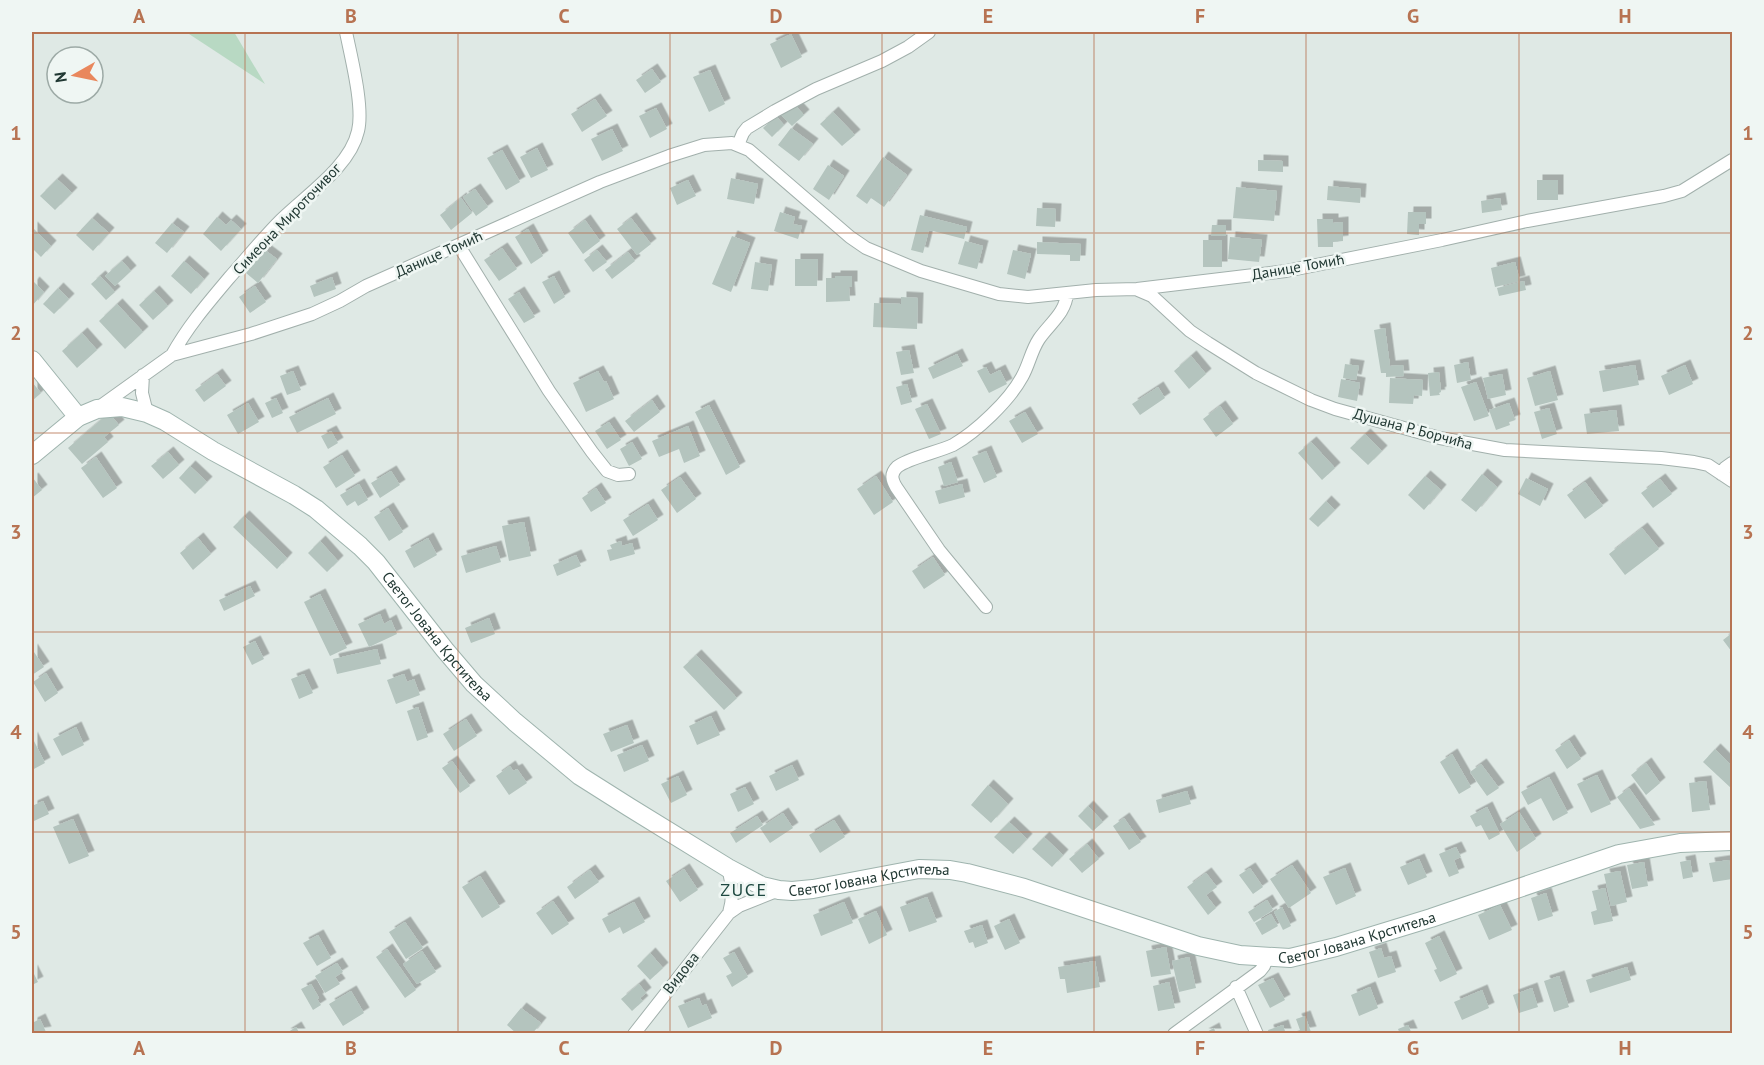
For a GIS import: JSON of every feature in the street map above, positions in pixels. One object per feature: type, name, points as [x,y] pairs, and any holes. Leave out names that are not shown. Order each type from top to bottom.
[{"type":"street","name":"Симеона Мироточивог","points":[[172,355],[180,338],[191,323],[239,267],[281,220],[344,159],[355,142],[359,129],[360,112],[346,32]]},
{"type":"street","points":[[738,145],[747,128],[792,100],[860,71],[916,41],[928,32]]},
{"type":"street","name":"Данице Томић","points":[[97,409],[172,355],[251,334],[312,314],[366,286],[600,182],[669,156],[704,146],[732,143],[749,150],[850,237],[866,248],[944,279],[999,294],[1028,297],[1168,286],[1312,267],[1527,221],[1664,196],[1682,191],[1732,160]]},
{"type":"street","points":[[459,246],[549,391],[592,452],[608,471],[618,475],[629,474]]},
{"type":"street","points":[[1168,286],[1166,295],[1168,309]]},
{"type":"street","name":"Душана Р. Борчића","points":[[1137,289],[1152,296],[1199,337],[1256,373],[1335,409],[1482,447],[1672,459],[1708,465],[1732,481]]},
{"type":"street","points":[[986,607],[939,550],[896,488],[892,480],[892,472],[899,465],[951,446],[984,422],[1020,380],[1034,346],[1067,302],[1067,293]]},
{"type":"street","points":[[32,360],[78,417]]},
{"type":"street","points":[[143,375],[142,393],[147,413]]},
{"type":"street","name":"Светог Јована Крститеља","points":[[32,455],[78,417],[97,409],[122,407],[147,413],[165,422],[294,495],[324,515],[352,538],[376,562],[474,684],[515,722],[580,776],[728,867],[762,886],[779,890],[813,889],[919,868],[950,870],[1024,888],[1198,946],[1240,955],[1267,958],[1297,957],[1431,918],[1619,854],[1680,843],[1732,841]]},
{"type":"street","points":[[1721,474],[1732,463]]},
{"type":"street","points":[[728,867],[733,894],[729,913]]},
{"type":"street","name":"Видова","points":[[633,1034],[729,913],[779,890]]},
{"type":"street","points":[[1174,1034],[1260,971],[1267,958]]},
{"type":"street","points":[[1236,987],[1257,1034]]},
{"type":"green space","points":[[186,32],[234,32],[265,84]]},
{"type":"building","points":[[791,34],[802,57],[781,68],[770,44]]},
{"type":"building","points":[[652,69],[661,82],[645,93],[636,80]]},
{"type":"building","points":[[710,70],[725,104],[709,112],[693,77]]},
{"type":"building","points":[[595,99],[607,116],[582,132],[571,114]]},
{"type":"building","points":[[793,103],[804,115],[792,126],[781,115]]},
{"type":"building","points":[[656,108],[667,129],[650,138],[639,116]]},
{"type":"building","points":[[833,112],[855,135],[842,146],[820,124]]},
{"type":"building","points":[[776,116],[784,125],[772,137],[763,128]]},
{"type":"building","points":[[791,128],[813,144],[799,161],[778,145]]},
{"type":"building","points":[[612,129],[623,151],[602,161],[591,139]]},
{"type":"building","points":[[537,148],[548,170],[531,178],[520,157]]},
{"type":"building","points":[[502,150],[520,182],[506,190],[487,158]]},
{"type":"building","points":[[883,157],[907,175],[884,207],[871,198],[867,204],[856,196]]},
{"type":"building","points":[[1258,160],[1283,161],[1283,172],[1258,171]]},
{"type":"building","points":[[828,165],[844,176],[829,200],[813,189]]},
{"type":"building","points":[[731,178],[758,184],[754,204],[727,199]]},
{"type":"building","points":[[57,179],[72,193],[55,210],[40,196]]},
{"type":"building","points":[[688,180],[696,196],[677,205],[670,188]]},
{"type":"building","points":[[1537,180],[1558,180],[1558,200],[1537,200]]},
{"type":"building","points":[[1328,186],[1361,189],[1360,203],[1327,200]]},
{"type":"building","points":[[1236,187],[1277,191],[1274,221],[1233,218]]},
{"type":"building","points":[[475,189],[488,207],[476,216],[463,197]]},
{"type":"building","points":[[461,198],[472,213],[451,230],[440,215]]},
{"type":"building","points":[[1500,198],[1502,210],[1482,213],[1481,201]]},
{"type":"building","points":[[1037,208],[1056,209],[1055,227],[1036,226]]},
{"type":"building","points":[[780,212],[795,217],[793,224],[802,226],[798,239],[774,231]]},
{"type":"building","points":[[1408,212],[1426,212],[1426,224],[1419,224],[1419,235],[1407,234]]},
{"type":"building","points":[[920,215],[967,227],[964,239],[929,230],[923,253],[911,250]]},
{"type":"building","points":[[217,217],[226,225],[231,220],[241,229],[221,251],[203,234]]},
{"type":"building","points":[[92,218],[109,233],[93,251],[76,235]]},
{"type":"building","points":[[631,218],[651,244],[637,255],[617,229]]},
{"type":"building","points":[[1317,219],[1333,219],[1333,223],[1343,222],[1343,241],[1333,242],[1333,247],[1318,247]]},
{"type":"building","points":[[585,220],[600,241],[583,254],[568,233]]},
{"type":"building","points":[[172,223],[184,232],[167,253],[155,243]]},
{"type":"building","points":[[1212,225],[1226,225],[1226,236],[1211,236]]},
{"type":"building","points":[[32,227],[51,246],[41,257],[32,248]]},
{"type":"building","points":[[528,229],[543,256],[531,264],[515,237]]},
{"type":"building","points":[[732,236],[750,243],[731,292],[712,284]]},
{"type":"building","points":[[1230,237],[1262,240],[1259,262],[1228,259]]},
{"type":"building","points":[[1203,240],[1222,240],[1222,267],[1203,267]]},
{"type":"building","points":[[965,241],[983,246],[977,269],[958,264]]},
{"type":"building","points":[[1037,242],[1081,244],[1080,261],[1070,261],[1070,255],[1037,254]]},
{"type":"building","points":[[502,248],[517,269],[499,281],[484,260]]},
{"type":"building","points":[[265,250],[277,259],[258,283],[246,273]]},
{"type":"building","points":[[597,250],[607,262],[593,272],[584,260]]},
{"type":"building","points":[[1013,250],[1031,254],[1025,279],[1007,274]]},
{"type":"building","points":[[628,252],[635,261],[612,279],[605,270]]},
{"type":"building","points":[[795,259],[818,259],[817,286],[795,286]]},
{"type":"building","points":[[122,261],[131,271],[115,286],[105,276]]},
{"type":"building","points":[[184,261],[204,279],[191,294],[171,276]]},
{"type":"building","points":[[755,262],[772,265],[768,291],[751,289]]},
{"type":"building","points":[[1515,262],[1520,281],[1495,287],[1491,268]]},
{"type":"building","points":[[100,276],[115,292],[106,300],[91,284]]},
{"type":"building","points":[[554,276],[565,297],[554,304],[542,282]]},
{"type":"building","points":[[835,276],[852,276],[852,287],[849,287],[850,301],[826,302],[826,278],[835,278]]},
{"type":"building","points":[[332,277],[336,289],[314,297],[310,286]]},
{"type":"building","points":[[1524,281],[1526,290],[1499,296],[1497,288]]},
{"type":"building","points":[[34,282],[44,292],[32,306],[32,285]]},
{"type":"building","points":[[255,286],[266,302],[250,313],[239,297]]},
{"type":"building","points":[[58,288],[69,299],[54,314],[43,304]]},
{"type":"building","points":[[154,291],[168,306],[153,320],[139,305]]},
{"type":"building","points":[[519,292],[535,317],[524,323],[508,299]]},
{"type":"building","points":[[901,297],[918,298],[917,329],[873,327],[874,303],[901,304]]},
{"type":"building","points":[[117,304],[143,332],[125,349],[99,321]]},
{"type":"building","points":[[1385,328],[1390,366],[1403,365],[1404,376],[1386,377],[1386,373],[1381,373],[1374,330]]},
{"type":"building","points":[[82,333],[97,350],[77,368],[62,351]]},
{"type":"building","points":[[909,350],[914,373],[901,375],[896,352]]},
{"type":"building","points":[[957,354],[963,366],[933,379],[928,368]]},
{"type":"building","points":[[1191,356],[1206,374],[1189,389],[1174,371]]},
{"type":"building","points":[[1468,362],[1471,380],[1457,383],[1454,365]]},
{"type":"building","points":[[1345,364],[1359,366],[1356,380],[1343,378]]},
{"type":"building","points":[[1635,365],[1639,385],[1603,392],[1599,371]]},
{"type":"building","points":[[1685,365],[1693,384],[1669,395],[1661,376]]},
{"type":"building","points":[[986,367],[990,375],[1000,370],[1007,384],[989,393],[977,371]]},
{"type":"building","points":[[293,371],[301,390],[287,395],[280,376]]},
{"type":"building","points":[[598,371],[604,382],[606,381],[614,399],[586,412],[573,383]]},
{"type":"building","points":[[1550,371],[1558,400],[1535,406],[1527,378]]},
{"type":"building","points":[[1439,372],[1440,395],[1430,396],[1428,373]]},
{"type":"building","points":[[217,374],[226,386],[204,402],[195,390]]},
{"type":"building","points":[[1502,374],[1506,395],[1488,399],[1483,378]]},
{"type":"building","points":[[1390,378],[1423,380],[1422,396],[1414,395],[1413,404],[1389,403]]},
{"type":"building","points":[[1341,379],[1360,383],[1357,401],[1338,397]]},
{"type":"building","points":[[32,382],[41,393],[32,401]]},
{"type":"building","points":[[1476,382],[1489,416],[1474,421],[1461,387]]},
{"type":"building","points":[[907,384],[912,402],[901,405],[896,387]]},
{"type":"building","points":[[1158,387],[1165,398],[1140,415],[1132,404]]},
{"type":"building","points":[[276,398],[283,413],[272,418],[265,403]]},
{"type":"building","points":[[328,398],[336,414],[297,433],[289,417]]},
{"type":"building","points":[[652,400],[660,412],[634,432],[625,421]]},
{"type":"building","points":[[248,403],[259,422],[238,434],[227,415]]},
{"type":"building","points":[[1509,403],[1515,420],[1509,422],[1510,425],[1496,430],[1489,410]]},
{"type":"building","points":[[927,404],[941,434],[929,439],[915,409]]},
{"type":"building","points":[[709,405],[740,467],[726,475],[695,412]]},
{"type":"building","points":[[1220,406],[1233,424],[1216,437],[1203,419]]},
{"type":"building","points":[[1549,408],[1557,434],[1542,439],[1534,412]]},
{"type":"building","points":[[1616,410],[1619,431],[1587,434],[1584,414]]},
{"type":"building","points":[[1025,412],[1038,434],[1022,443],[1009,421]]},
{"type":"building","points":[[109,413],[119,425],[104,437],[108,442],[82,464],[68,448]]},
{"type":"building","points":[[609,422],[621,440],[607,449],[595,431]]},
{"type":"building","points":[[688,426],[700,456],[684,463],[679,449],[659,457],[652,441]]},
{"type":"building","points":[[331,431],[338,443],[328,449],[321,436]]},
{"type":"building","points":[[1365,434],[1382,451],[1368,465],[1350,448]]},
{"type":"building","points":[[632,442],[642,459],[629,466],[620,449]]},
{"type":"building","points":[[1311,442],[1335,468],[1322,480],[1298,453]]},
{"type":"building","points":[[986,451],[997,477],[984,483],[972,457]]},
{"type":"building","points":[[168,452],[179,465],[163,479],[151,466]]},
{"type":"building","points":[[342,455],[355,476],[336,488],[323,467]]},
{"type":"building","points":[[96,457],[117,488],[103,498],[81,468]]},
{"type":"building","points":[[951,462],[958,482],[944,486],[938,467]]},
{"type":"building","points":[[190,466],[207,482],[195,494],[179,478]]},
{"type":"building","points":[[391,471],[400,485],[380,498],[371,483]]},
{"type":"building","points":[[1482,474],[1497,487],[1476,512],[1461,500]]},
{"type":"building","points":[[876,476],[893,502],[874,515],[857,489]]},
{"type":"building","points":[[1425,476],[1441,490],[1424,510],[1408,495]]},
{"type":"building","points":[[680,477],[696,499],[677,513],[661,490]]},
{"type":"building","points":[[1526,478],[1548,489],[1540,506],[1518,494]]},
{"type":"building","points":[[32,479],[42,490],[32,498]]},
{"type":"building","points":[[1660,479],[1672,494],[1653,508],[1641,493]]},
{"type":"building","points":[[1585,482],[1603,506],[1585,519],[1567,495]]},
{"type":"building","points":[[359,484],[368,500],[358,506],[355,501],[347,506],[340,495]]},
{"type":"building","points":[[962,484],[965,497],[939,504],[935,491]]},
{"type":"building","points":[[596,488],[606,503],[591,512],[582,498]]},
{"type":"building","points":[[1326,501],[1335,510],[1318,527],[1309,519]]},
{"type":"building","points":[[648,504],[658,520],[633,536],[623,520]]},
{"type":"building","points":[[388,508],[403,532],[389,541],[374,517]]},
{"type":"building","points":[[244,516],[287,558],[277,569],[233,527]]},
{"type":"building","points":[[524,522],[531,556],[509,561],[502,526]]},
{"type":"building","points":[[1642,528],[1659,549],[1625,575],[1609,554]]},
{"type":"building","points":[[198,538],[211,554],[193,570],[180,553]]},
{"type":"building","points":[[428,538],[437,555],[414,568],[405,551]]},
{"type":"building","points":[[320,541],[338,561],[327,572],[308,553]]},
{"type":"building","points":[[621,541],[622,546],[632,543],[635,554],[610,561],[607,550],[612,549],[610,545]]},
{"type":"building","points":[[496,546],[501,562],[466,573],[461,556]]},
{"type":"building","points":[[576,555],[581,566],[557,576],[553,565]]},
{"type":"building","points":[[933,557],[945,575],[924,589],[912,571]]},
{"type":"building","points":[[250,586],[255,596],[224,611],[219,600]]},
{"type":"building","points":[[320,594],[347,648],[330,656],[304,602]]},
{"type":"building","points":[[380,614],[384,624],[391,620],[397,634],[369,647],[358,624]]},
{"type":"building","points":[[489,618],[495,634],[471,643],[465,628]]},
{"type":"building","points":[[1732,633],[1732,652],[1723,640]]},
{"type":"building","points":[[255,641],[264,659],[252,665],[243,647]]},
{"type":"building","points":[[32,649],[44,667],[32,675]]},
{"type":"building","points":[[377,649],[381,664],[337,674],[333,659]]},
{"type":"building","points":[[696,655],[737,698],[724,710],[683,667]]},
{"type":"building","points":[[46,673],[58,693],[45,702],[33,682]]},
{"type":"building","points":[[304,674],[313,693],[299,699],[291,679]]},
{"type":"building","points":[[404,674],[407,682],[414,679],[420,695],[396,704],[387,680]]},
{"type":"building","points":[[418,707],[428,737],[417,741],[407,711]]},
{"type":"building","points":[[711,716],[720,735],[697,745],[689,726]]},
{"type":"building","points":[[466,719],[477,736],[454,751],[443,734]]},
{"type":"building","points":[[627,725],[634,743],[611,752],[603,734]]},
{"type":"building","points":[[76,727],[84,745],[62,756],[53,739]]},
{"type":"building","points":[[32,737],[45,763],[32,770]]},
{"type":"building","points":[[1569,740],[1581,759],[1567,769],[1555,750]]},
{"type":"building","points":[[642,745],[649,761],[624,772],[617,755]]},
{"type":"building","points":[[1715,749],[1732,766],[1732,789],[1703,762]]},
{"type":"building","points":[[1452,754],[1471,787],[1459,794],[1440,762]]},
{"type":"building","points":[[452,761],[470,786],[460,793],[442,768]]},
{"type":"building","points":[[1646,763],[1660,783],[1646,795],[1631,775]]},
{"type":"building","points":[[1481,764],[1499,788],[1487,796],[1470,772]]},
{"type":"building","points":[[792,765],[799,780],[776,791],[769,776]]},
{"type":"building","points":[[510,766],[513,771],[517,769],[527,783],[509,795],[496,776]]},
{"type":"building","points":[[1597,775],[1611,804],[1591,813],[1577,784]]},
{"type":"building","points":[[678,776],[687,795],[671,803],[661,784]]},
{"type":"building","points":[[1549,777],[1568,813],[1553,821],[1541,798],[1528,805],[1521,792]]},
{"type":"building","points":[[1706,781],[1710,810],[1692,812],[1689,783]]},
{"type":"building","points":[[988,785],[1008,804],[991,823],[971,805]]},
{"type":"building","points":[[745,787],[754,804],[738,812],[730,794]]},
{"type":"building","points":[[1629,788],[1655,825],[1640,829],[1617,797]]},
{"type":"building","points":[[1187,791],[1191,804],[1159,813],[1156,800]]},
{"type":"building","points":[[43,801],[49,814],[34,821],[32,806]]},
{"type":"building","points":[[1088,806],[1103,822],[1093,831],[1078,816]]},
{"type":"building","points":[[1487,807],[1500,834],[1489,840],[1481,825],[1476,827],[1470,816]]},
{"type":"building","points":[[1519,812],[1536,839],[1517,852],[1500,824]]},
{"type":"building","points":[[783,813],[793,828],[770,843],[760,828]]},
{"type":"building","points":[[757,816],[763,825],[736,843],[730,833]]},
{"type":"building","points":[[1124,818],[1141,842],[1129,850],[1113,826]]},
{"type":"building","points":[[73,819],[89,856],[69,864],[53,827]]},
{"type":"building","points":[[834,820],[845,837],[820,853],[809,835]]},
{"type":"building","points":[[1009,822],[1027,839],[1013,854],[994,837]]},
{"type":"building","points":[[1044,837],[1063,855],[1052,867],[1032,849]]},
{"type":"building","points":[[1087,844],[1099,859],[1082,873],[1069,859]]},
{"type":"building","points":[[1456,847],[1461,857],[1454,860],[1459,873],[1449,877],[1439,854]]},
{"type":"building","points":[[1419,859],[1427,877],[1408,885],[1400,867]]},
{"type":"building","points":[[1690,860],[1693,877],[1683,879],[1680,862]]},
{"type":"building","points":[[1729,860],[1732,879],[1713,882],[1709,863]]},
{"type":"building","points":[[1644,862],[1648,886],[1632,889],[1627,865]]},
{"type":"building","points":[[1292,865],[1311,893],[1289,908],[1270,879]]},
{"type":"building","points":[[1250,868],[1263,887],[1253,894],[1239,875]]},
{"type":"building","points":[[1345,868],[1356,896],[1336,905],[1323,877]]},
{"type":"building","points":[[684,869],[698,890],[680,902],[666,881]]},
{"type":"building","points":[[590,870],[599,882],[575,899],[567,887]]},
{"type":"building","points":[[1620,871],[1627,902],[1611,906],[1604,874]]},
{"type":"building","points":[[1206,873],[1217,887],[1206,895],[1216,908],[1208,915],[1187,887]]},
{"type":"building","points":[[480,876],[500,907],[482,918],[462,887]]},
{"type":"building","points":[[1605,888],[1613,921],[1594,925],[1591,912],[1597,910],[1592,891]]},
{"type":"building","points":[[1546,893],[1553,916],[1538,921],[1531,898]]},
{"type":"building","points":[[927,897],[937,922],[909,932],[900,907]]},
{"type":"building","points":[[1267,900],[1273,910],[1254,922],[1248,912]]},
{"type":"building","points":[[553,901],[569,924],[552,935],[536,913]]},
{"type":"building","points":[[634,902],[645,922],[623,934],[620,927],[609,933],[602,919]]},
{"type":"building","points":[[844,902],[853,923],[821,936],[813,915]]},
{"type":"building","points":[[1500,905],[1512,930],[1489,940],[1478,915]]},
{"type":"building","points":[[1282,907],[1291,926],[1283,930],[1274,912]]},
{"type":"building","points":[[876,911],[887,935],[869,944],[858,919]]},
{"type":"building","points":[[1271,914],[1278,926],[1262,935],[1255,923]]},
{"type":"building","points":[[1009,919],[1020,943],[1005,950],[994,926]]},
{"type":"building","points":[[405,922],[423,948],[406,959],[389,932]]},
{"type":"building","points":[[982,925],[988,943],[975,948],[973,942],[969,943],[964,931]]},
{"type":"building","points":[[318,935],[331,958],[317,966],[303,943]]},
{"type":"building","points":[[1439,936],[1457,974],[1440,982],[1434,970],[1437,969],[1425,943]]},
{"type":"building","points":[[1166,947],[1171,974],[1151,977],[1146,951]]},
{"type":"building","points":[[1381,948],[1384,958],[1391,956],[1396,972],[1378,978],[1369,952]]},
{"type":"building","points":[[387,949],[416,990],[405,998],[376,957]]},
{"type":"building","points":[[422,951],[436,972],[417,984],[403,964]]},
{"type":"building","points":[[734,952],[748,977],[732,987],[726,976],[732,973],[723,958]]},
{"type":"building","points":[[650,953],[663,968],[650,980],[637,966]]},
{"type":"building","points":[[1189,957],[1196,988],[1179,992],[1172,961]]},
{"type":"building","points":[[1095,961],[1100,987],[1067,993],[1065,979],[1060,979],[1058,967]]},
{"type":"building","points":[[337,963],[343,972],[335,977],[340,984],[325,993],[315,976]]},
{"type":"building","points":[[1627,967],[1631,980],[1590,993],[1586,980]]},
{"type":"building","points":[[32,970],[38,982],[32,985]]},
{"type":"building","points":[[1559,976],[1569,1007],[1554,1012],[1544,981]]},
{"type":"building","points":[[1273,978],[1285,1000],[1270,1008],[1258,985]]},
{"type":"building","points":[[1169,982],[1175,1008],[1158,1011],[1153,986]]},
{"type":"building","points":[[311,984],[321,1005],[313,1010],[301,989]]},
{"type":"building","points":[[639,984],[646,993],[640,998],[643,1001],[632,1011],[621,999]]},
{"type":"building","points":[[1370,987],[1378,1008],[1359,1016],[1351,995]]},
{"type":"building","points":[[1532,988],[1538,1007],[1519,1013],[1513,995]]},
{"type":"building","points":[[1482,990],[1489,1008],[1462,1020],[1454,1002]]},
{"type":"building","points":[[351,991],[364,1013],[343,1026],[329,1004]]},
{"type":"building","points":[[699,998],[702,1006],[706,1004],[712,1018],[688,1028],[678,1006]]},
{"type":"building","points":[[521,1008],[541,1023],[532,1034],[517,1034],[507,1025]]},
{"type":"building","points":[[1305,1016],[1311,1032],[1298,1034],[1297,1031],[1300,1030],[1296,1019]]},
{"type":"building","points":[[40,1019],[46,1032],[32,1034],[32,1023]]},
{"type":"building","points":[[1283,1025],[1286,1034],[1269,1034],[1268,1030]]},
{"type":"building","points":[[1408,1025],[1412,1034],[1400,1034],[1398,1029]]},
{"type":"building","points":[[296,1027],[300,1034],[285,1034]]},
{"type":"building","points":[[1214,1028],[1216,1034],[1203,1034]]},
{"type":"district","name":"ZUCE","points":[[744,890]]}]
